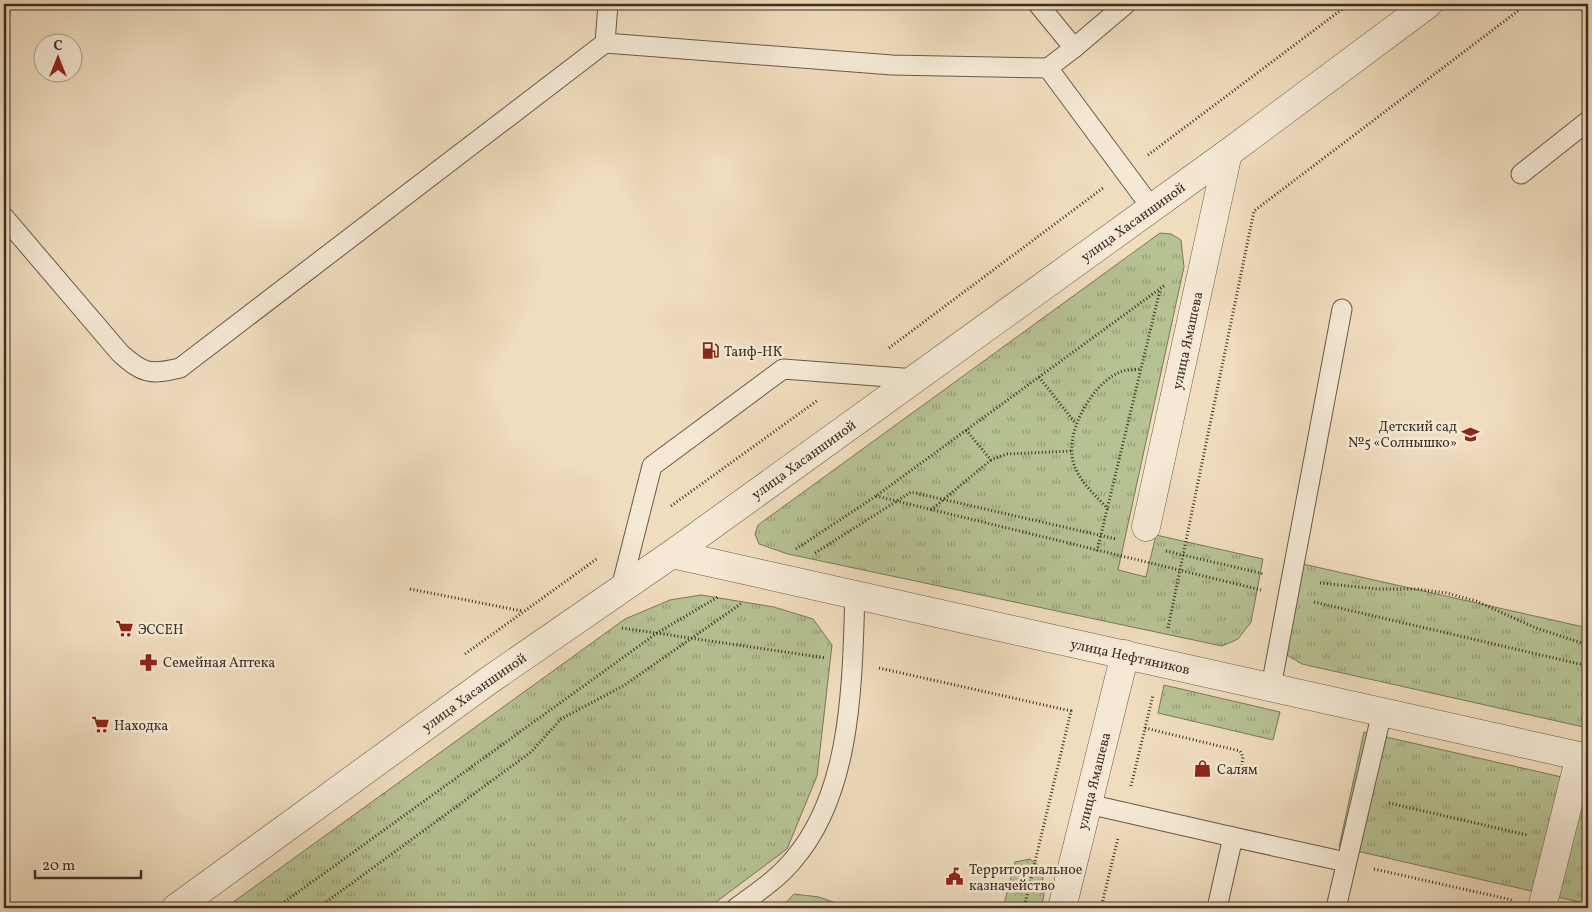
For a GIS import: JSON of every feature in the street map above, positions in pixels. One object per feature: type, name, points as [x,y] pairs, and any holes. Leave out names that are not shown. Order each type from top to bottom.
[{"type":"street","name":"улица Хасаншиной","points":[[176,908],[480,687],[672,554],[916,379],[1228,153],[1428,4]]},
{"type":"street","name":"улица Ямашева","points":[[1146,527],[1228,153]]},
{"type":"street","name":"улица Нефтяников","points":[[672,554],[855,593],[1584,758]]},
{"type":"street","name":"улица Ямашева","points":[[1062,908],[1125,654]]},
{"type":"street","points":[[1542,908],[1584,758]]},
{"type":"lane","points":[[605,43],[608,4]]},
{"type":"lane","points":[[1038,4],[1074,48]]},
{"type":"lane","points":[[4,217],[120,353],[137,369],[158,373],[180,368],[605,43],[892,65],[1048,68],[1126,4]]},
{"type":"lane","points":[[1048,68],[1151,207]]},
{"type":"lane","points":[[1521,174],[1588,121]]},
{"type":"lane","points":[[1271,687],[1342,310]]},
{"type":"lane","points":[[621,588],[652,466],[783,369],[916,379]]},
{"type":"lane","points":[[736,908],[768,885],[794,860],[815,830],[829,797],[846,723],[851,691],[855,593]]},
{"type":"lane","points":[[1336,908],[1382,712]]},
{"type":"lane","points":[[1088,804],[1346,862]]},
{"type":"lane","points":[[1217,908],[1232,837]]},
{"type":"path","points":[[1168,628],[1254,211],[1526,4]]},
{"type":"path","points":[[276,908],[658,634],[758,573],[876,496],[1160,289],[1098,551]]},
{"type":"path","points":[[1108,509],[1082,479],[1074,466],[1071,451],[1076,424],[1105,383],[1118,373],[1141,369]]},
{"type":"path","points":[[1039,378],[1076,424]]},
{"type":"path","points":[[966,430],[991,460]]},
{"type":"path","points":[[931,510],[991,460],[1007,454],[1071,451]]},
{"type":"path","points":[[876,496],[1180,571],[1588,666]]},
{"type":"path","points":[[410,588],[533,614]]},
{"type":"path","points":[[615,627],[827,659]]},
{"type":"path","points":[[871,666],[1070,711],[1024,908]]},
{"type":"path","points":[[1102,908],[1153,694]]},
{"type":"path","points":[[1145,728],[1240,751],[1244,757],[1241,768]]},
{"type":"path","points":[[1362,797],[1559,843]]},
{"type":"path","points":[[1346,862],[1542,908]]},
{"type":"green space","points":[[1160,233],[1171,234],[1181,240],[1184,267],[1118,570],[1146,577],[1156,535],[1263,559],[1251,622],[1238,639],[1222,646],[788,554],[759,544],[755,534],[758,525]]},
{"type":"green space","points":[[1285,560],[1588,628],[1588,728],[1302,664],[1285,654],[1273,623]]},
{"type":"green space","points":[[701,595],[774,607],[813,619],[832,645],[817,776],[787,849],[708,908],[225,908],[625,619],[670,600]]},
{"type":"green space","points":[[1164,685],[1280,712],[1273,740],[1158,713]]},
{"type":"green space","points":[[1364,732],[1588,783],[1588,904],[1339,847]]},
{"type":"green space","points":[[1030,859],[1042,868],[1044,895],[1041,908],[1003,908],[1015,862]]},
{"type":"green space","points":[[794,894],[819,897],[850,908],[781,908]]},
{"type":"place","name":"Таиф-НК","points":[[710,351]]},
{"type":"place","name":"Детский сад №5 «Солнышко»","points":[[1471,434]]},
{"type":"place","name":"ЭССЕН","points":[[124,629]]},
{"type":"place","name":"Семейная Аптека","points":[[149,662]]},
{"type":"place","name":"Находка","points":[[100,725]]},
{"type":"place","name":"Салям","points":[[1203,769]]},
{"type":"place","name":"Территориальное казначейство","points":[[955,877]]}]
